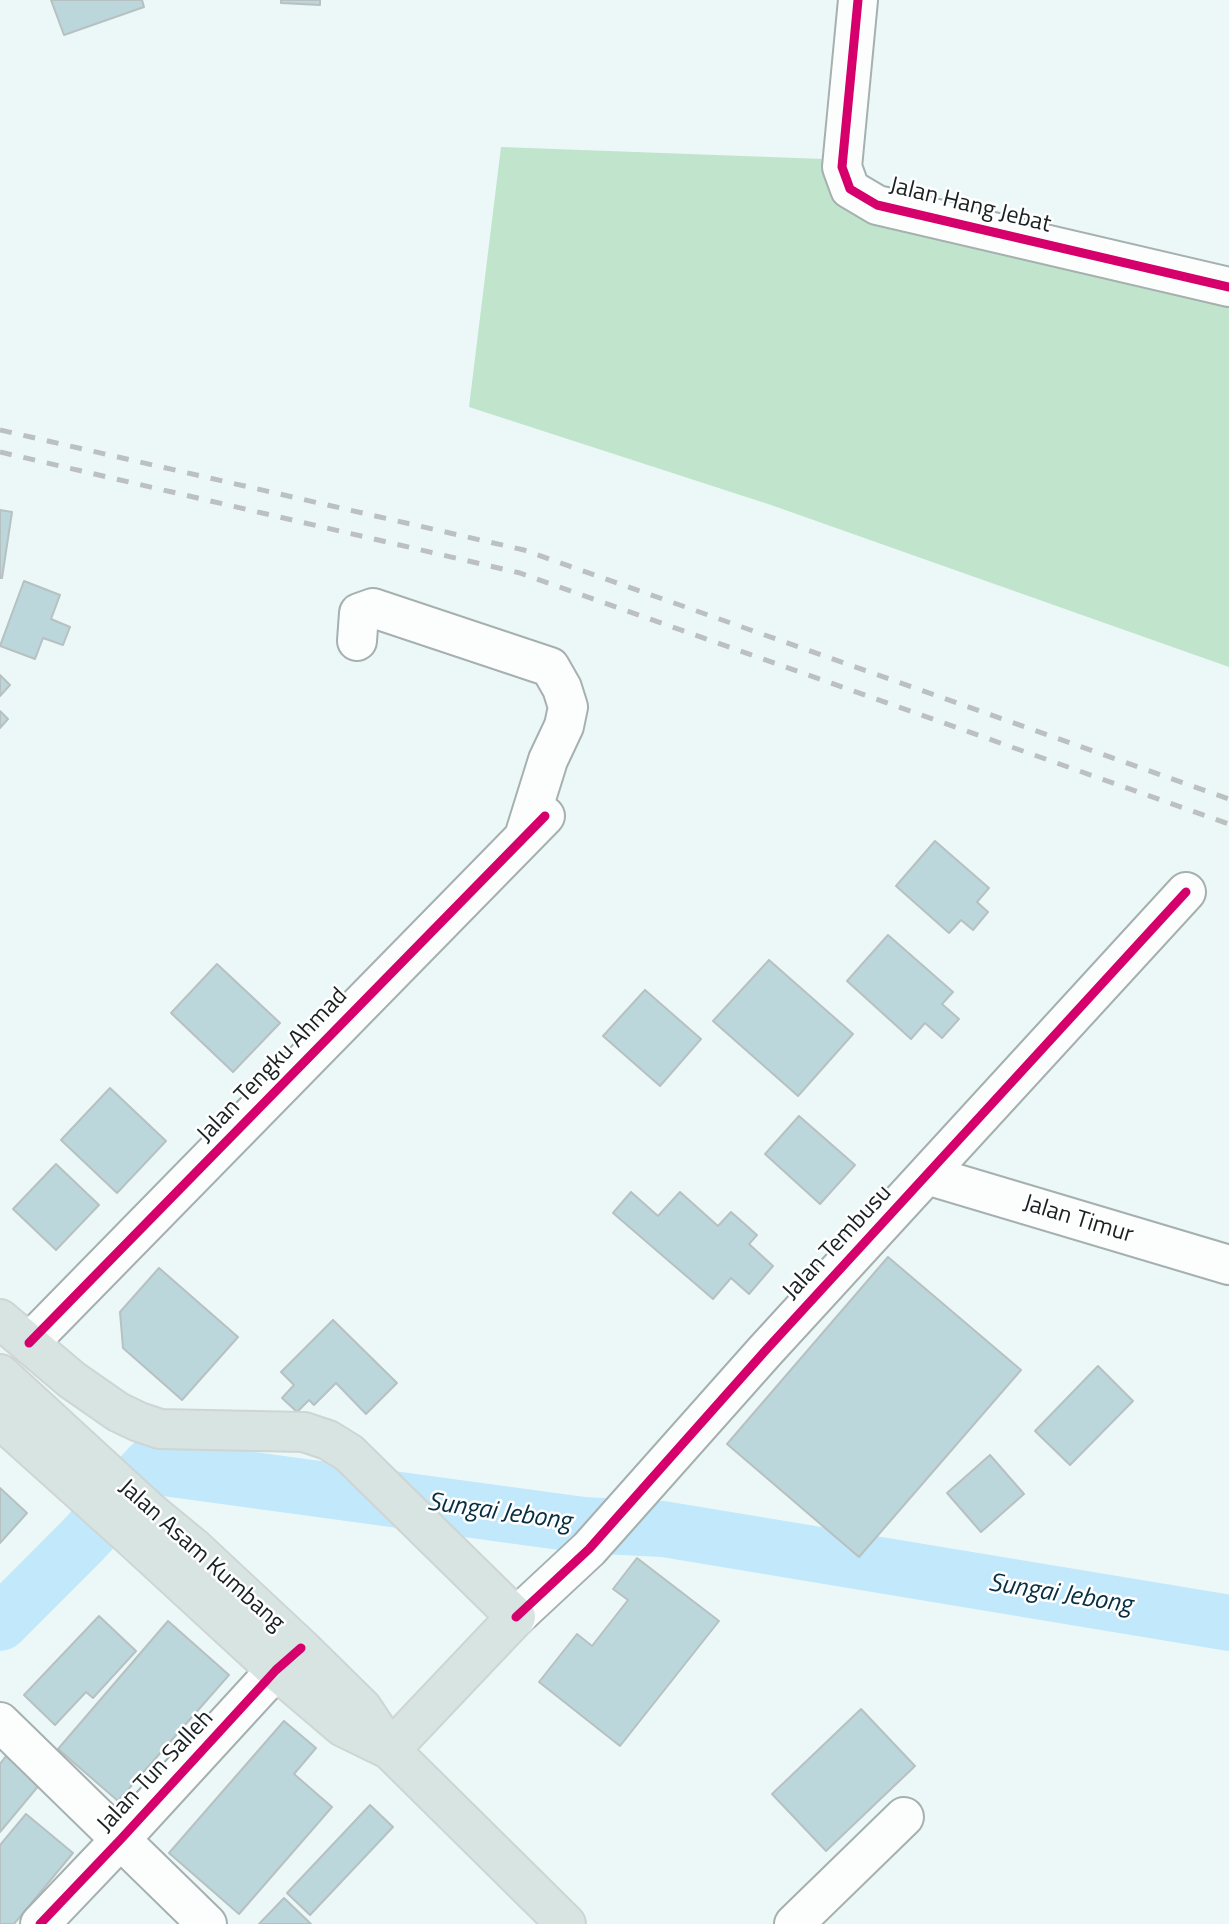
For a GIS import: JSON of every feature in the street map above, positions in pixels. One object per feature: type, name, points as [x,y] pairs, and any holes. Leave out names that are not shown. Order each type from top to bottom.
[{"type":"main road","points":[[0,1319],[72,1380],[118,1412],[139,1422],[160,1429],[304,1432],[328,1440],[349,1453],[516,1617]]},
{"type":"main road","name":"Jalan Asam Kumbang","points":[[0,1374],[87,1475],[139,1523],[195,1549],[288,1659],[362,1708],[390,1750],[566,1924]]},
{"type":"main road","name":"Jalan Asam Kumbang","points":[[0,1419],[44,1459],[87,1475]]},
{"type":"main road","name":"Jalan Tembusu","points":[[390,1750],[516,1617]]},
{"type":"street","name":"Jalan Hang Jebat","points":[[858,0],[842,167],[850,189],[877,205],[1229,287]]},
{"type":"street","name":"Jalan Tengku Ahmad","points":[[29,1343],[535,826],[548,760],[564,726],[568,707],[562,688],[550,667],[373,608],[359,613],[357,641]]},
{"type":"street","name":"Jalan Tembusu","points":[[516,1617],[589,1549],[765,1351],[1186,892]]},
{"type":"street","name":"Jalan Timur","points":[[927,1175],[1229,1265]]},
{"type":"street","name":"Jalan Asam Kumbang","points":[[0,1441],[12,1450],[44,1459]]},
{"type":"street","name":"Jalan Tun Salleh","points":[[40,1924],[288,1659]]},
{"type":"street","points":[[0,1722],[207,1924]]},
{"type":"street","points":[[794,1924],[904,1817]]},
{"type":"green space","points":[[501,147],[824,159],[826,183],[859,211],[1229,293],[1229,667],[771,505],[469,407]]},
{"type":"building","points":[[51,0],[142,0],[144,7],[64,35]]},
{"type":"building","points":[[281,0],[320,0],[320,5],[281,3]]},
{"type":"building","points":[[0,510],[12,512],[2,578],[0,578]]},
{"type":"building","points":[[24,581],[60,595],[51,619],[70,627],[63,645],[43,638],[35,659],[0,646]]},
{"type":"building","points":[[0,675],[10,685],[0,696]]},
{"type":"building","points":[[0,711],[8,719],[0,728]]},
{"type":"building","points":[[935,841],[989,888],[977,902],[988,912],[973,930],[961,920],[949,933],[896,886]]},
{"type":"building","points":[[888,935],[953,992],[942,1004],[959,1019],[942,1038],[925,1023],[911,1039],[847,981]]},
{"type":"building","points":[[769,960],[853,1034],[798,1096],[713,1021]]},
{"type":"building","points":[[217,964],[280,1023],[233,1072],[171,1013]]},
{"type":"building","points":[[645,990],[701,1039],[660,1086],[603,1036]]},
{"type":"building","points":[[110,1088],[166,1141],[117,1193],[61,1140]]},
{"type":"building","points":[[799,1116],[855,1165],[820,1204],[765,1154]]},
{"type":"building","points":[[56,1164],[99,1205],[56,1250],[13,1209]]},
{"type":"building","points":[[631,1192],[658,1216],[680,1192],[718,1226],[731,1212],[757,1235],[749,1244],[773,1266],[749,1294],[731,1278],[713,1299],[613,1213]]},
{"type":"building","points":[[888,1257],[1021,1370],[859,1557],[727,1444]]},
{"type":"building","points":[[159,1268],[238,1337],[182,1400],[123,1348],[120,1312]]},
{"type":"building","points":[[333,1320],[397,1383],[366,1414],[336,1383],[314,1405],[309,1400],[297,1412],[282,1398],[294,1385],[281,1372]]},
{"type":"building","points":[[1098,1366],[1133,1401],[1070,1465],[1035,1431]]},
{"type":"building","points":[[990,1455],[1024,1494],[981,1532],[947,1493]]},
{"type":"building","points":[[0,1488],[27,1513],[0,1543]]},
{"type":"building","points":[[637,1558],[719,1621],[620,1746],[539,1682],[577,1634],[592,1646],[628,1600],[613,1589]]},
{"type":"building","points":[[99,1616],[136,1651],[93,1698],[86,1692],[55,1725],[24,1695]]},
{"type":"building","points":[[168,1621],[229,1675],[118,1801],[58,1749]]},
{"type":"building","points":[[861,1709],[915,1766],[826,1851],[772,1794]]},
{"type":"building","points":[[284,1721],[316,1748],[294,1774],[332,1807],[239,1914],[169,1853]]},
{"type":"building","points":[[6,1756],[40,1784],[0,1832],[0,1764]]},
{"type":"building","points":[[370,1805],[393,1827],[310,1915],[287,1893]]},
{"type":"building","points":[[26,1814],[73,1853],[14,1924],[0,1924],[0,1845]]},
{"type":"building","points":[[284,1898],[311,1924],[259,1924]]},
{"type":"waterway","name":"Sungai Jebong","points":[[0,1623],[83,1540],[150,1466],[583,1525],[663,1529],[1229,1623]]},
{"type":"railway","points":[[0,430],[524,550],[1229,799]]},
{"type":"railway","points":[[0,452],[520,573],[1229,824]]},
{"type":"cycle path","points":[[858,0],[842,167],[850,189],[877,205],[1229,287]]},
{"type":"cycle path","points":[[29,1343],[545,816]]},
{"type":"cycle path","points":[[516,1617],[589,1549],[765,1351],[1186,892]]},
{"type":"cycle path","points":[[40,1924],[276,1670],[301,1648]]}]
